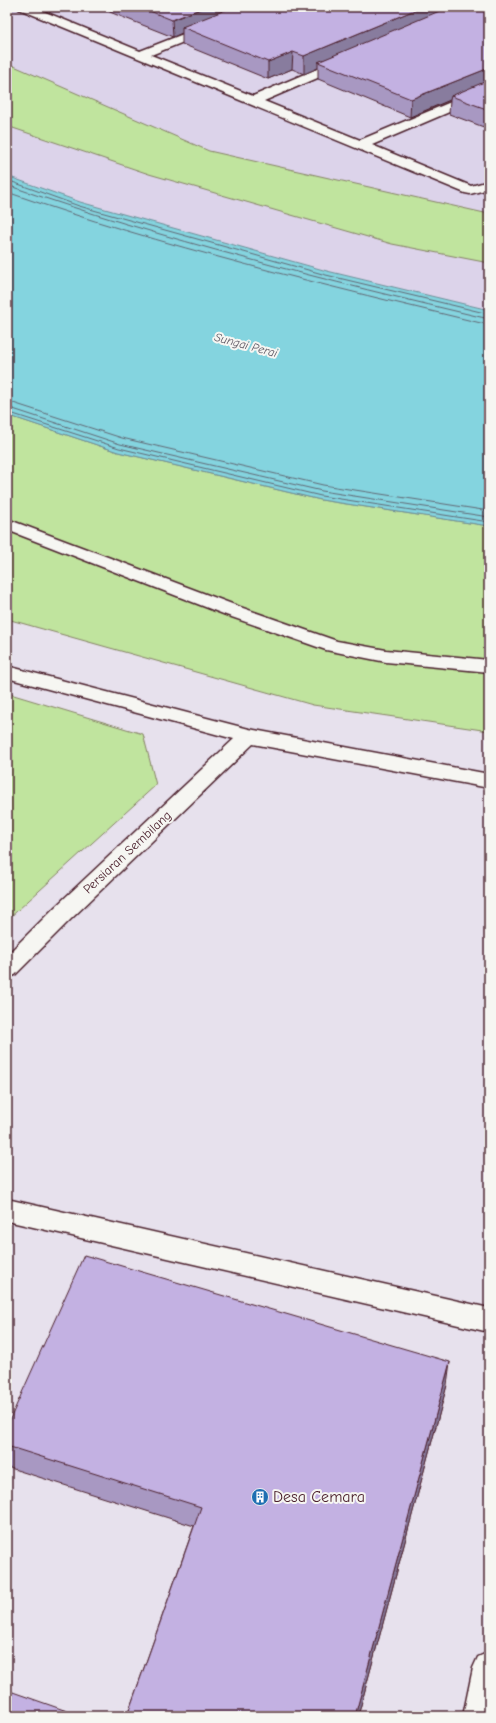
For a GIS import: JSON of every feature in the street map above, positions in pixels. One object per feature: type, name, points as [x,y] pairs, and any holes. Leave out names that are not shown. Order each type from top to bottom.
[{"type":"street","points":[[23,7],[470,190],[489,185]]},
{"type":"street","points":[[140,55],[262,7]]},
{"type":"street","points":[[42,14],[54,10]]},
{"type":"street","points":[[253,101],[360,55]]},
{"type":"street","points":[[361,145],[489,90]]},
{"type":"street","points":[[7,524],[233,611],[333,646],[386,656],[489,666]]},
{"type":"street","points":[[7,672],[249,736],[489,781]]},
{"type":"street","name":"Persiaran Sembilang","points":[[7,969],[63,913],[249,736]]},
{"type":"street","points":[[7,1210],[489,1320]]},
{"type":"street","points":[[479,1716],[489,1668]]},
{"type":"shaded area","points":[[7,7],[489,7],[489,310],[327,271],[80,202],[7,176]]},
{"type":"green space","points":[[7,63],[209,151],[489,214],[489,263],[392,244],[149,174],[7,126]]},
{"type":"green space","points":[[7,415],[118,452],[321,500],[489,526],[489,731],[313,705],[7,619]]},
{"type":"green space","points":[[7,693],[143,734],[156,785],[7,920]]},
{"type":"water","name":"Sungai Perai","points":[[7,176],[80,202],[327,271],[489,310],[489,526],[321,500],[118,452],[7,415]]},
{"type":"building","points":[[140,7],[205,7],[172,20]]},
{"type":"building","points":[[233,7],[422,7],[304,56],[293,52],[268,62],[182,27]]},
{"type":"building","points":[[449,7],[489,7],[489,68],[411,99],[318,62]]},
{"type":"building","points":[[489,80],[489,110],[451,96]]},
{"type":"building","name":"Desa Cemara","points":[[84,1255],[450,1362],[355,1716],[127,1716],[201,1507],[7,1446],[7,1426]]},
{"type":"building","points":[[7,1690],[81,1716],[7,1716]]},
{"type":"place","name":"Desa Cemara","points":[[260,1497]]}]
